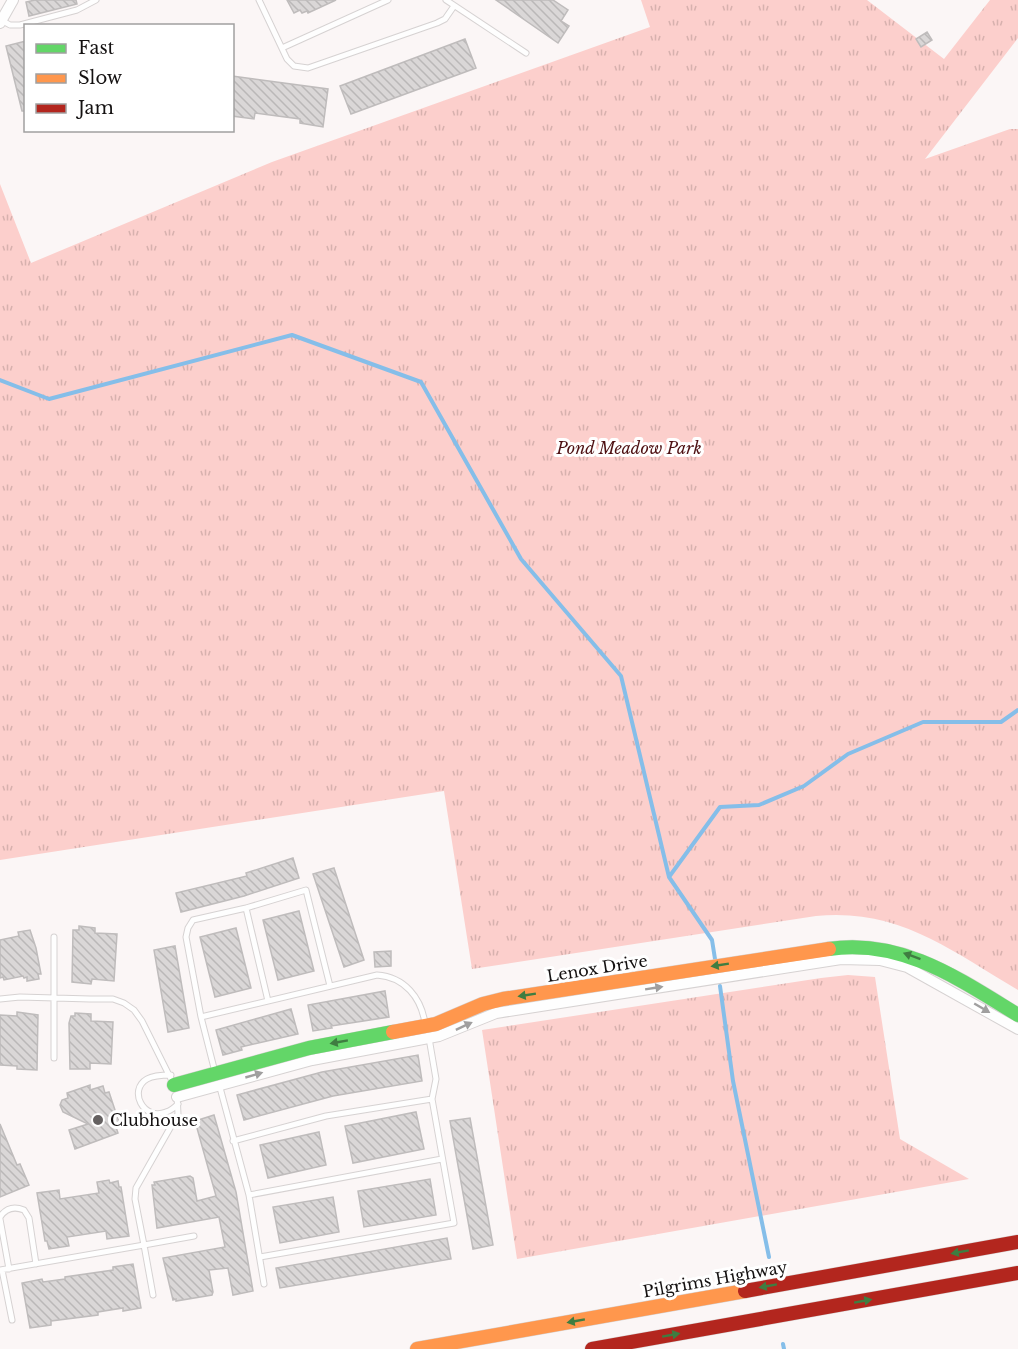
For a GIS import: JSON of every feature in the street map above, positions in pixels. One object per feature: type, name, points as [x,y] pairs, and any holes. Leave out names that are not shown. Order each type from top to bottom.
[{"type":"main road","name":"Lenox Drive","points":[[175,1090],[217,1079],[309,1048],[427,1033],[444,1022],[493,1001],[572,995],[826,955],[861,946],[892,949],[920,958],[946,980],[1018,1015]]},
{"type":"main road","name":"Pilgrims Highway","points":[[417,1349],[1018,1242]]},
{"type":"main road","points":[[592,1349],[1018,1273]]},
{"type":"street","points":[[1,22],[14,0]]},
{"type":"street","name":"Lenox Drive","points":[[946,980],[1018,1029]]},
{"type":"lane","points":[[1,22],[20,25],[77,10],[96,0]]},
{"type":"lane","points":[[259,0],[286,58],[294,66],[303,68],[313,67],[437,24],[454,6]]},
{"type":"lane","points":[[282,48],[388,0]]},
{"type":"lane","points":[[446,0],[526,53]]},
{"type":"lane","points":[[264,1284],[249,1195],[201,1017],[186,938],[188,928],[193,920],[246,908],[306,890],[330,986]]},
{"type":"lane","points":[[246,908],[268,1001]]},
{"type":"lane","points":[[54,937],[54,1058]]},
{"type":"lane","points":[[201,1017],[377,975],[390,976],[400,981],[419,1001],[427,1033],[436,1079],[432,1099],[454,1223],[260,1257]]},
{"type":"lane","points":[[0,999],[113,999],[134,1010],[142,1021],[175,1090],[178,1114],[136,1188],[135,1199],[153,1295]]},
{"type":"lane","points":[[156,1076],[175,1090],[166,1112],[153,1114],[147,1111],[139,1098],[141,1083],[156,1076]]},
{"type":"lane","points":[[233,1141],[326,1116],[432,1099]]},
{"type":"lane","points":[[249,1195],[442,1158]]},
{"type":"lane","points":[[9,1269],[0,1218],[4,1211],[16,1207],[24,1210],[29,1218],[36,1264]]},
{"type":"lane","points":[[12,1320],[1,1270],[194,1236]]},
{"type":"green space","name":"Pond Meadow Park","points":[[641,0],[867,0],[944,59],[990,0],[1018,0],[1018,38],[925,159],[1010,129],[1018,129],[1018,990],[923,935],[898,925],[846,915],[816,916],[472,969],[444,791],[0,860],[0,184],[31,263],[272,162],[650,27]]},
{"type":"green space","points":[[848,975],[875,977],[900,1139],[969,1179],[517,1259],[482,1030]]},
{"type":"building","points":[[76,0],[77,4],[29,16],[26,2]]},
{"type":"building","points":[[287,0],[336,0],[308,13],[307,11],[302,13],[300,10],[294,13]]},
{"type":"building","points":[[496,0],[553,0],[568,10],[561,21],[569,26],[558,43]]},
{"type":"building","points":[[927,32],[932,40],[921,47],[916,39]]},
{"type":"building","points":[[465,39],[476,68],[351,114],[340,86]]},
{"type":"building","points":[[24,42],[24,111],[22,111],[6,46]]},
{"type":"building","points":[[234,76],[328,89],[323,127],[300,123],[300,119],[255,113],[254,119],[234,116]]},
{"type":"building","points":[[293,858],[299,878],[244,896],[181,912],[176,893],[247,876],[246,873]]},
{"type":"building","points":[[334,868],[364,960],[344,967],[313,874]]},
{"type":"building","points":[[299,911],[314,971],[278,980],[263,920]]},
{"type":"building","points":[[79,926],[95,928],[95,933],[117,934],[114,981],[92,979],[91,984],[72,982],[73,930],[79,930]]},
{"type":"building","points":[[236,928],[251,988],[215,997],[200,937]]},
{"type":"building","points":[[30,930],[41,974],[38,974],[39,979],[27,981],[27,977],[23,976],[4,980],[3,977],[0,978],[0,940],[19,936],[18,932]]},
{"type":"building","points":[[175,946],[189,1028],[168,1032],[154,950]]},
{"type":"building","points":[[391,951],[391,966],[375,967],[374,952]]},
{"type":"building","points":[[385,991],[389,1017],[313,1031],[308,1005]]},
{"type":"building","points":[[291,1009],[298,1034],[241,1047],[242,1050],[223,1055],[216,1030]]},
{"type":"building","points":[[17,1012],[38,1015],[37,1070],[0,1065],[0,1015],[17,1016]]},
{"type":"building","points":[[75,1013],[91,1014],[91,1021],[113,1022],[111,1064],[90,1063],[90,1069],[70,1069],[69,1023],[71,1016],[75,1016]]},
{"type":"building","points":[[418,1055],[422,1081],[333,1096],[244,1120],[237,1095],[322,1072]]},
{"type":"building","name":"Clubhouse","points":[[90,1085],[90,1090],[103,1086],[105,1093],[109,1092],[120,1125],[116,1127],[118,1133],[75,1149],[69,1130],[88,1124],[63,1112],[60,1105],[62,1100],[68,1098],[67,1093]]},
{"type":"building","points":[[416,1112],[424,1149],[353,1163],[345,1126]]},
{"type":"building","points":[[214,1115],[236,1192],[253,1291],[233,1295],[228,1268],[209,1270],[212,1295],[176,1301],[176,1299],[173,1300],[163,1258],[225,1247],[219,1217],[157,1228],[152,1185],[155,1185],[154,1182],[190,1176],[193,1178],[197,1201],[216,1196],[195,1121]]},
{"type":"building","points":[[470,1118],[493,1245],[473,1249],[450,1121]]},
{"type":"building","points":[[0,1124],[17,1165],[20,1164],[29,1185],[0,1197]]},
{"type":"building","points":[[319,1132],[326,1165],[268,1178],[260,1145]]},
{"type":"building","points":[[430,1179],[436,1215],[364,1227],[358,1191]]},
{"type":"building","points":[[109,1180],[110,1183],[118,1181],[121,1187],[129,1236],[107,1239],[106,1231],[67,1237],[69,1246],[49,1249],[45,1241],[37,1193],[59,1190],[60,1199],[99,1193],[97,1182]]},
{"type":"building","points":[[333,1197],[339,1232],[280,1243],[273,1207]]},
{"type":"building","points":[[447,1238],[451,1259],[280,1288],[276,1268]]},
{"type":"building","points":[[133,1264],[141,1308],[98,1312],[98,1315],[51,1321],[51,1325],[30,1328],[22,1283],[42,1279],[43,1282],[65,1279],[65,1277],[113,1270],[113,1267]]},
{"type":"waterway","points":[[0,380],[49,399],[292,335],[421,382],[521,559],[621,676],[669,877],[712,940],[715,959]]},
{"type":"waterway","points":[[669,877],[720,807],[759,805],[804,786],[848,754],[923,722],[1001,722],[1018,710]]},
{"type":"waterway","points":[[720,986],[733,1081],[769,1257]]},
{"type":"waterway","points":[[783,1344],[784,1349]]},
{"type":"traffic: fast","points":[[829,949],[855,947],[881,950],[928,964],[1018,1015]]},
{"type":"traffic: fast","points":[[174,1085],[309,1048],[393,1032]]},
{"type":"traffic: slow","points":[[393,1032],[436,1024],[483,1004],[503,999],[829,949]]},
{"type":"traffic: slow","points":[[417,1349],[745,1291]]},
{"type":"traffic: jam","points":[[745,1291],[1018,1242]]},
{"type":"traffic: jam","points":[[592,1349],[1018,1273]]},
{"type":"place","name":"Clubhouse","points":[[98,1120]]}]
